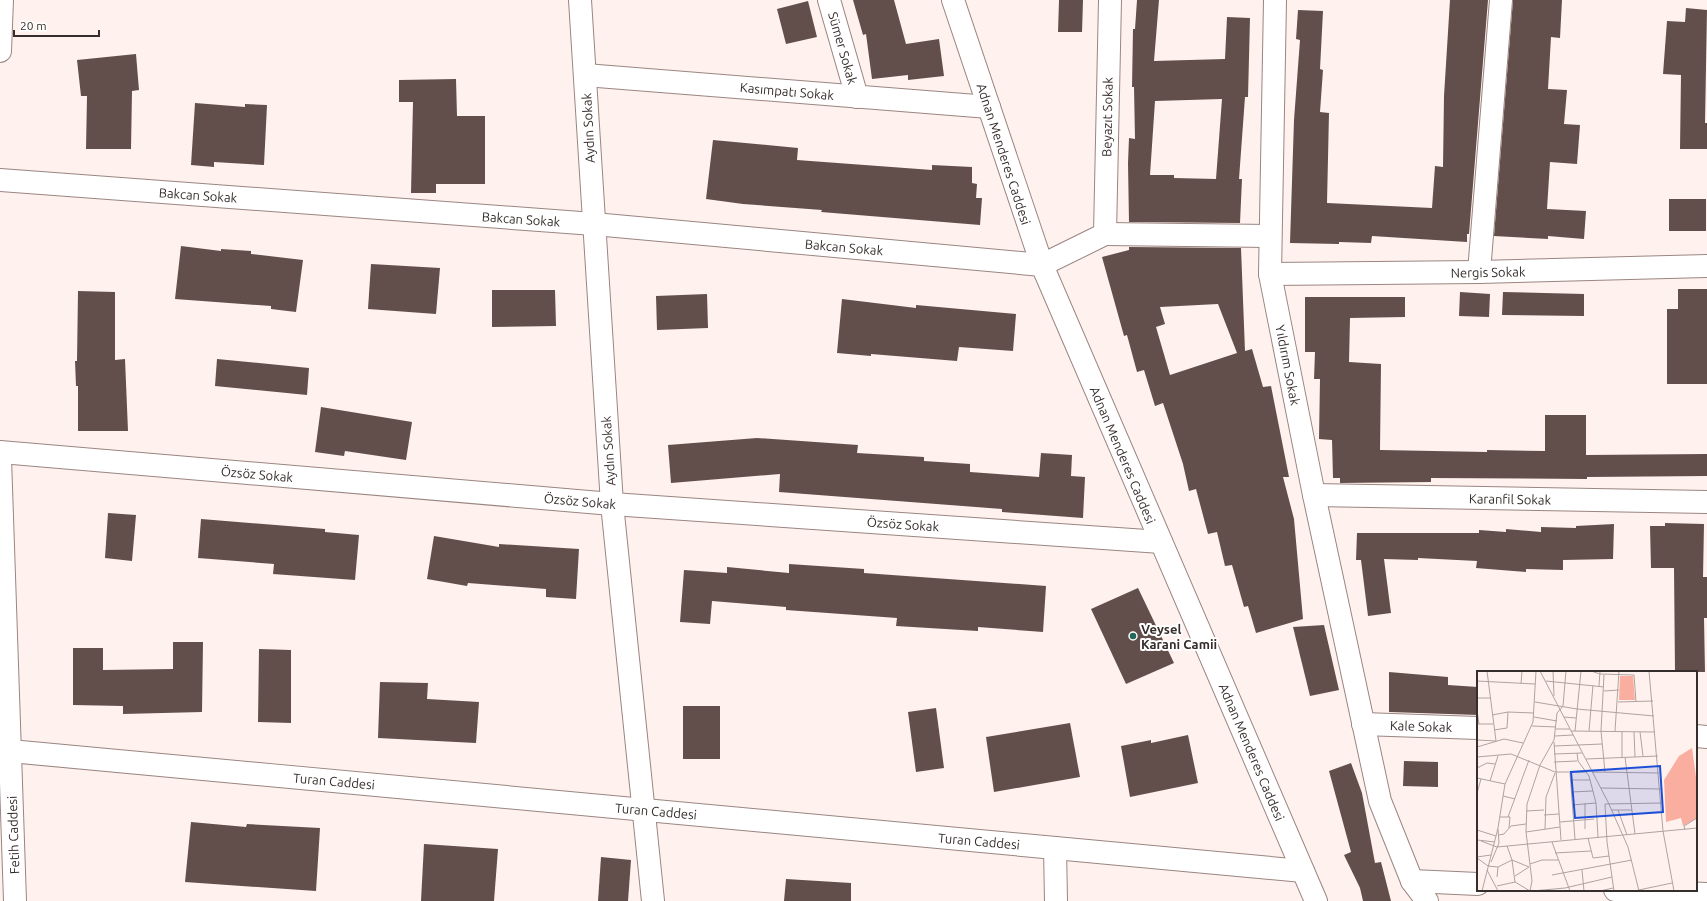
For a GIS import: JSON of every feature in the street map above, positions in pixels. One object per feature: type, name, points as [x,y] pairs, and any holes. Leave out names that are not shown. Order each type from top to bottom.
[{"type":"street","points":[[0,51],[2,0]]},
{"type":"street","name":"Aydın Sokak","points":[[580,0],[612,504],[653,901]]},
{"type":"street","name":"Sümer Sokak","points":[[829,0],[857,97]]},
{"type":"street","name":"Adnan Menderes Caddesi","points":[[953,0],[1042,265],[1316,901]]},
{"type":"street","name":"Beyazıt Sokak","points":[[1104,234],[1110,0]]},
{"type":"street","name":"Yıldırım Sokak","points":[[1275,0],[1270,274],[1314,496],[1380,801],[1412,881],[1427,901]]},
{"type":"street","points":[[1479,272],[1501,0]]},
{"type":"street","name":"Kasımpatı Sokak","points":[[585,75],[989,107]]},
{"type":"street","name":"Bakcan Sokak","points":[[0,180],[594,224],[1042,265]]},
{"type":"street","points":[[1042,265],[1104,234],[1270,236]]},
{"type":"street","name":"Nergis Sokak","points":[[1270,274],[1479,272],[1707,266]]},
{"type":"street","name":"Özsöz Sokak","points":[[0,452],[612,504],[1161,542]]},
{"type":"street","name":"Fetih Caddesi","points":[[0,458],[15,901]]},
{"type":"street","name":"Karanfil Sokak","points":[[1314,496],[1707,502]]},
{"type":"street","name":"Kale Sokak","points":[[1363,724],[1477,728]]},
{"type":"street","points":[[1697,736],[1707,737]]},
{"type":"street","name":"Turan Caddesi","points":[[10,751],[1303,871]]},
{"type":"street","points":[[1055,848],[1056,901]]},
{"type":"street","points":[[1412,881],[1477,884]]},
{"type":"street","points":[[1638,891],[1707,894]]},
{"type":"building","points":[[853,0],[894,0],[906,44],[939,39],[944,76],[908,80],[908,75],[872,79],[866,34],[863,35]]},
{"type":"building","points":[[1059,0],[1083,0],[1082,32],[1058,32]]},
{"type":"building","points":[[1137,0],[1159,0],[1154,61],[1225,59],[1227,17],[1250,18],[1248,97],[1245,97],[1239,179],[1242,179],[1240,223],[1129,222],[1129,138],[1135,139],[1134,87],[1132,87],[1133,29],[1135,29]],"holes":[[[1222,99],[1216,179],[1174,178],[1174,175],[1150,175],[1155,101]]]},
{"type":"building","points":[[1450,0],[1488,0],[1469,234],[1467,234],[1467,242],[1372,236],[1371,243],[1290,243],[1294,120],[1300,40],[1296,39],[1298,10],[1323,11],[1320,69],[1323,70],[1320,112],[1329,113],[1327,203],[1432,208],[1435,166],[1443,167],[1444,96]]},
{"type":"building","points":[[1513,0],[1562,0],[1560,38],[1551,37],[1548,89],[1567,90],[1564,124],[1580,125],[1577,164],[1550,162],[1547,209],[1586,211],[1584,239],[1548,236],[1548,239],[1494,236]]},
{"type":"building","points":[[808,1],[817,37],[786,44],[777,9]]},
{"type":"building","points":[[1686,8],[1707,10],[1705,123],[1707,123],[1707,149],[1680,149],[1681,75],[1663,74],[1667,21],[1685,22]]},
{"type":"building","points":[[136,54],[139,90],[132,91],[131,149],[86,149],[87,96],[81,96],[77,60]]},
{"type":"building","points":[[456,79],[457,116],[485,116],[485,184],[436,184],[436,193],[411,193],[413,102],[399,102],[399,80]]},
{"type":"building","points":[[195,103],[245,107],[245,104],[267,105],[264,165],[214,162],[214,167],[191,165]]},
{"type":"building","points":[[713,140],[798,148],[797,160],[932,170],[932,165],[972,167],[972,183],[977,184],[976,198],[982,198],[980,225],[821,212],[822,210],[743,204],[706,199]]},
{"type":"building","points":[[1669,199],[1706,199],[1706,231],[1669,231]]},
{"type":"building","points":[[181,246],[221,251],[221,249],[251,251],[251,254],[303,260],[296,312],[271,309],[271,306],[175,299]]},
{"type":"building","points":[[1129,247],[1241,248],[1245,351],[1252,349],[1263,387],[1271,386],[1289,477],[1283,477],[1294,519],[1303,619],[1256,633],[1248,606],[1244,607],[1232,565],[1225,566],[1217,532],[1208,534],[1196,489],[1189,491],[1183,464],[1163,403],[1155,406],[1144,370],[1137,372],[1127,335],[1124,336],[1102,257],[1129,250]],"holes":[[[1218,304],[1237,353],[1170,375],[1156,327],[1165,324],[1160,307]]]},
{"type":"building","points":[[371,264],[440,268],[436,314],[368,309]]},
{"type":"building","points":[[1678,289],[1707,289],[1707,384],[1667,384],[1667,309],[1678,309]]},
{"type":"building","points":[[492,290],[555,290],[556,326],[492,327]]},
{"type":"building","points":[[78,291],[115,292],[115,360],[125,359],[128,431],[78,431],[78,386],[76,386],[75,361],[77,361]]},
{"type":"building","points":[[1460,292],[1490,294],[1489,317],[1459,316]]},
{"type":"building","points":[[1503,292],[1584,294],[1584,316],[1502,315]]},
{"type":"building","points":[[707,294],[708,328],[657,330],[656,296]]},
{"type":"building","points":[[1305,297],[1405,297],[1405,317],[1350,318],[1349,362],[1381,364],[1380,450],[1487,452],[1487,450],[1545,451],[1545,415],[1586,415],[1586,455],[1707,454],[1707,476],[1587,477],[1587,479],[1431,478],[1431,482],[1340,483],[1340,478],[1333,478],[1332,440],[1319,439],[1320,379],[1314,379],[1315,352],[1305,352]]},
{"type":"building","points":[[842,299],[916,308],[916,305],[1016,314],[1013,351],[959,347],[957,361],[871,354],[871,356],[837,353]]},
{"type":"building","points":[[217,359],[309,368],[307,395],[215,386]]},
{"type":"building","points":[[321,407],[412,422],[406,460],[345,451],[344,456],[315,452]]},
{"type":"building","points":[[757,438],[858,445],[857,453],[924,457],[924,461],[970,464],[970,472],[1039,477],[1041,453],[1072,455],[1071,476],[1085,477],[1083,518],[1002,512],[1002,509],[779,492],[780,474],[671,483],[668,445]]},
{"type":"building","points":[[108,513],[136,515],[132,561],[105,558]]},
{"type":"building","points":[[201,519],[325,529],[325,532],[359,535],[355,580],[273,574],[274,564],[198,558]]},
{"type":"building","points":[[1665,523],[1704,524],[1703,577],[1707,577],[1707,618],[1704,618],[1705,672],[1675,671],[1674,568],[1651,568],[1650,526],[1665,526]]},
{"type":"building","points":[[1614,524],[1613,559],[1563,560],[1563,570],[1526,569],[1526,572],[1476,568],[1477,561],[1418,558],[1418,560],[1384,559],[1391,613],[1368,616],[1361,560],[1356,560],[1357,533],[1479,533],[1479,530],[1506,532],[1506,529],[1541,532],[1541,527],[1576,528],[1576,526]]},
{"type":"building","points":[[434,536],[499,547],[499,544],[579,549],[576,599],[546,597],[546,589],[468,583],[467,586],[427,579]]},
{"type":"building","points":[[789,564],[864,569],[864,573],[1046,586],[1043,632],[978,627],[978,631],[896,626],[897,618],[786,610],[786,607],[712,601],[710,624],[680,622],[684,570],[727,573],[727,567],[789,573]]},
{"type":"building","name":"Veysel Karani Camii","points":[[1138,588],[1174,663],[1126,684],[1091,609]]},
{"type":"building","points":[[1324,625],[1339,690],[1310,696],[1293,627]]},
{"type":"building","points":[[173,642],[203,642],[202,712],[123,714],[123,706],[73,705],[73,648],[103,648],[103,670],[173,669]]},
{"type":"building","points":[[259,649],[291,650],[291,723],[258,722]]},
{"type":"building","points":[[1389,672],[1448,677],[1448,685],[1477,687],[1477,715],[1389,712]]},
{"type":"building","points":[[380,682],[428,683],[427,699],[479,702],[476,743],[378,738]]},
{"type":"building","points":[[683,706],[720,706],[720,759],[683,759]]},
{"type":"building","points":[[936,708],[944,768],[916,772],[908,712]]},
{"type":"building","points":[[1070,723],[1080,777],[994,792],[986,737]]},
{"type":"building","points":[[1188,735],[1198,783],[1130,797],[1121,746],[1151,740],[1151,743]]},
{"type":"building","points":[[1404,761],[1438,762],[1438,787],[1403,786]]},
{"type":"building","points":[[1351,763],[1362,793],[1375,863],[1381,862],[1391,901],[1363,901],[1360,888],[1344,855],[1351,852],[1329,771]]},
{"type":"building","points":[[191,822],[246,827],[247,824],[320,828],[316,891],[185,882]]},
{"type":"building","points":[[424,844],[498,849],[494,901],[421,901]]},
{"type":"building","points":[[601,857],[631,860],[628,901],[598,901]]},
{"type":"building","points":[[786,879],[851,883],[851,901],[784,901]]},
{"type":"place","name":"Veysel Karani Camii","points":[[1133,636]]}]
